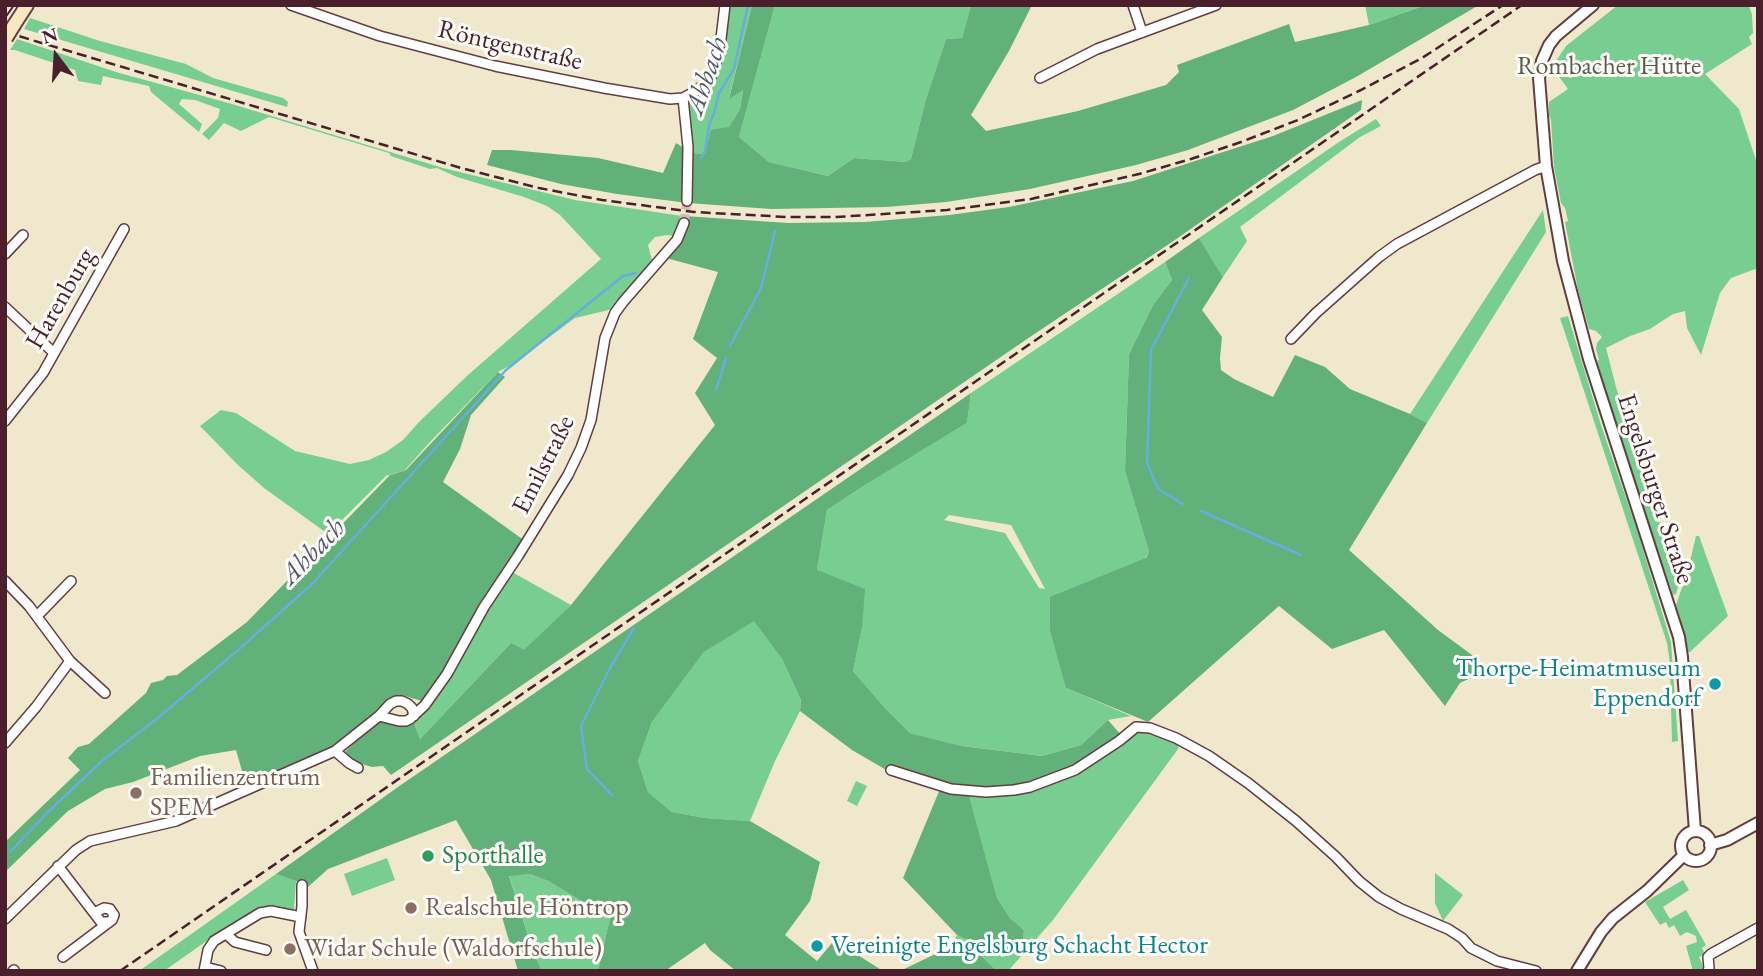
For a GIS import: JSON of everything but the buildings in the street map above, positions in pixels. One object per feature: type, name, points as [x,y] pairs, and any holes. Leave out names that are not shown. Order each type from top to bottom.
[{"type":"main road","points":[[6,38],[27,5]]},
{"type":"street","name":"Röntgenstraße","points":[[290,5],[380,36],[495,66],[604,88],[670,99],[683,98]]},
{"type":"street","points":[[687,201],[688,147],[683,98],[696,92],[710,79],[720,47],[725,5]]},
{"type":"street","points":[[1133,5],[1142,32]]},
{"type":"street","points":[[1040,78],[1097,49],[1216,5]]},
{"type":"street","name":"Engelsburger Straße","points":[[1593,5],[1556,36],[1542,61],[1539,78],[1546,166],[1563,261],[1589,359],[1679,638],[1695,831]]},
{"type":"street","points":[[1291,339],[1316,313],[1397,244],[1546,166]]},
{"type":"street","name":"Emilstraße","points":[[414,716],[432,697],[479,615],[568,475],[591,420],[605,338],[615,313],[677,240],[684,223]]},
{"type":"street","name":"Harenburg","points":[[5,421],[30,390],[54,353],[124,229]]},
{"type":"street","points":[[5,254],[23,235]]},
{"type":"street","points":[[6,308],[54,353]]},
{"type":"street","points":[[5,581],[37,616],[70,661],[105,693]]},
{"type":"street","points":[[37,616],[71,581]]},
{"type":"street","points":[[5,743],[70,661]]},
{"type":"street","points":[[5,919],[58,866],[90,841],[176,821],[335,751],[396,701],[408,704],[414,716],[399,721],[379,716]]},
{"type":"street","points":[[891,770],[951,789],[986,792],[1014,790],[1030,787],[1075,770],[1136,727],[1150,728],[1176,738],[1209,756],[1248,783],[1296,821],[1379,897],[1448,929],[1471,948],[1497,961],[1536,971]]},
{"type":"street","points":[[335,751],[358,768]]},
{"type":"street","points":[[1710,845],[1727,840],[1758,823]]},
{"type":"street","points":[[1695,831],[1704,834],[1710,845],[1708,854],[1700,860],[1692,860],[1684,855],[1681,846],[1683,838],[1695,831]]},
{"type":"street","points":[[1577,971],[1613,918],[1655,884],[1684,855]]},
{"type":"street","points":[[58,866],[102,922],[109,922],[63,957]]},
{"type":"street","points":[[302,885],[299,932],[313,971]]},
{"type":"street","points":[[221,971],[205,969],[214,941],[266,911],[301,917]]},
{"type":"street","points":[[1708,971],[1708,957],[1711,954],[1758,928]]},
{"type":"street","points":[[226,934],[235,942],[267,950]]},
{"type":"green space","points":[[730,5],[752,5],[729,98],[743,89],[740,109],[706,154],[692,153],[688,105],[692,98],[706,90],[717,76],[724,52]]},
{"type":"green space","points":[[752,5],[775,5],[739,137],[769,162],[828,176],[854,158],[906,162],[911,159],[926,99],[946,39],[962,38],[971,5],[1032,5],[1009,51],[971,115],[986,131],[1078,111],[1166,85],[1179,72],[1177,65],[1289,24],[1295,42],[1369,25],[1426,5],[1479,5],[1356,77],[1293,110],[1188,150],[1136,165],[1030,189],[946,202],[886,207],[771,209],[617,194],[561,184],[487,165],[492,150],[511,150],[598,158],[663,173],[676,143],[692,153],[705,154],[711,130],[729,127],[740,109],[743,90],[729,99]]},
{"type":"green space","points":[[775,5],[971,5],[962,38],[946,39],[926,99],[911,159],[906,162],[854,158],[828,176],[769,162],[739,137]]},
{"type":"green space","points":[[1365,5],[1426,5],[1369,25]]},
{"type":"green space","name":"Rombacher Hütte","points":[[1618,5],[1749,5],[1752,15],[1753,33],[1749,37],[1752,44],[1705,74],[1739,109],[1758,166],[1758,268],[1731,278],[1720,293],[1701,355],[1687,328],[1685,311],[1673,314],[1650,329],[1606,348],[1679,584],[1676,594],[1673,595],[1597,361],[1597,343],[1602,337],[1589,329],[1578,290],[1565,222],[1568,221],[1561,203],[1554,167],[1549,115],[1549,102],[1568,89],[1552,67],[1566,46]]},
{"type":"green space","points":[[30,18],[100,41],[186,64],[213,78],[283,98],[288,102],[287,107],[24,29]]},
{"type":"green space","points":[[17,39],[116,72],[443,168],[575,200],[682,216],[675,236],[655,237],[648,245],[652,260],[646,271],[613,309],[575,318],[498,372],[405,470],[386,476],[328,534],[264,488],[200,426],[221,410],[236,413],[295,451],[350,464],[369,460],[403,440],[468,375],[601,259],[560,215],[547,206],[524,197],[269,117],[241,131],[224,123],[209,140],[202,134],[218,118],[220,109],[195,100],[182,99],[179,104],[202,124],[199,132],[151,92],[149,86],[103,76],[101,85],[78,81],[75,70],[10,50]]},
{"type":"green space","points":[[1362,100],[1361,110],[1172,242],[391,775],[383,766],[372,767],[355,762],[345,752],[372,725],[380,721],[396,725],[414,723],[420,739],[511,643],[524,650],[571,605],[715,425],[695,393],[717,358],[693,339],[718,272],[666,258],[684,239],[684,216],[788,223],[865,222],[1009,207],[1133,181],[1273,136]]},
{"type":"green space","points":[[1376,119],[1381,126],[1360,137],[1240,227],[1247,241],[1223,277],[1199,238]]},
{"type":"green space","points":[[1543,210],[1546,232],[1427,423],[1410,414]]},
{"type":"green space","points":[[1199,238],[1223,277],[1202,310],[1222,337],[1221,370],[1273,397],[1295,355],[1325,367],[1350,389],[1427,423],[1349,550],[1438,630],[1476,658],[1483,672],[1460,683],[1445,706],[1384,630],[1332,649],[1279,606],[1148,722],[1066,688],[1050,630],[1050,597],[1146,558],[1149,552],[1125,471],[1129,354],[1153,305],[1172,280],[1165,262]]},
{"type":"green space","points":[[1165,262],[1172,280],[1153,305],[1129,354],[1125,471],[1149,552],[1066,688],[1131,716],[1108,720],[1081,745],[1042,756],[962,746],[910,733],[853,671],[862,628],[817,570],[827,510],[967,423],[971,393]],"holes":[[[949,515],[1011,525],[1045,589],[1039,588],[1005,533],[944,520]]]},
{"type":"green space","points":[[1568,316],[1671,642],[1678,741],[1672,742],[1667,643],[1560,318]]},
{"type":"green space","points":[[498,372],[505,377],[471,415],[460,449],[443,482],[525,541],[425,702],[402,695],[386,701],[339,747],[246,785],[236,750],[200,756],[133,782],[105,789],[68,811],[5,872],[5,842],[80,770],[68,758],[78,747],[89,744],[146,693],[151,683],[177,675],[247,622],[390,475],[406,470]]},
{"type":"green space","points":[[971,393],[967,423],[827,510],[817,570],[865,589],[862,628],[853,671],[910,733],[962,746],[1042,756],[1081,745],[1108,720],[1121,735],[1080,763],[1039,781],[1007,788],[967,789],[997,898],[1010,918],[1024,930],[1023,942],[1006,952],[988,950],[957,935],[903,878],[940,789],[888,771],[852,750],[800,711],[801,700],[782,659],[754,621],[704,652],[652,722],[638,761],[648,792],[672,812],[705,818],[750,821],[820,862],[810,901],[785,935],[817,961],[837,937],[853,952],[883,971],[736,971],[705,943],[665,971],[598,971],[610,918],[548,881],[530,874],[509,876],[542,971],[518,971],[491,880],[456,820],[328,869],[308,887],[276,874],[398,787]]},
{"type":"green space","points":[[1696,536],[1699,536],[1728,616],[1688,652],[1676,605]]},
{"type":"green space","points":[[512,572],[571,605],[524,651],[510,644],[420,739],[414,723],[455,664]]},
{"type":"green space","points":[[754,620],[782,659],[801,700],[800,711],[750,821],[705,818],[672,812],[648,792],[638,761],[652,722],[704,652]]},
{"type":"green space","points":[[1138,730],[1151,731],[1179,743],[1178,749],[1053,920],[1008,971],[997,971],[978,953],[950,947],[957,935],[988,950],[1006,951],[1023,942],[1024,930],[1010,918],[997,898],[968,794]]},
{"type":"green space","points":[[856,781],[867,786],[857,806],[847,801]]},
{"type":"green space","points":[[387,858],[395,880],[352,896],[344,874]]},
{"type":"green space","points":[[1435,873],[1463,895],[1443,921],[1435,903]]},
{"type":"green space","points":[[276,874],[296,881],[294,909],[290,912],[264,907],[208,940],[164,971],[139,971]]},
{"type":"green space","points":[[530,874],[548,881],[610,918],[598,971],[542,971],[509,875]]},
{"type":"green space","points":[[1683,880],[1689,890],[1663,907],[1670,919],[1686,910],[1706,945],[1702,948],[1705,954],[1699,957],[1705,970],[1703,971],[1693,971],[1686,946],[1697,942],[1696,936],[1687,932],[1680,936],[1674,925],[1669,928],[1666,922],[1660,925],[1645,902]]},
{"type":"green space","points":[[950,947],[978,953],[997,971],[900,971]]},
{"type":"waterway","name":"Ahbach","points":[[701,158],[719,93],[734,69],[748,5]]},
{"type":"waterway","points":[[730,346],[761,288],[775,231]]},
{"type":"waterway","name":"Ahbach","points":[[10,852],[102,761],[159,717],[313,583],[506,370],[623,276],[636,273]]},
{"type":"waterway","points":[[1183,504],[1158,489],[1147,463],[1151,350],[1189,278]]},
{"type":"waterway","points":[[716,390],[726,358]]},
{"type":"waterway","points":[[1201,511],[1301,555]]},
{"type":"waterway","points":[[612,795],[587,769],[581,726],[634,628]]},
{"type":"tunnel","points":[[684,223],[687,201]]},
{"type":"tram line","points":[[5,18],[14,5]]},
{"type":"railway","points":[[5,32],[461,168],[539,188],[602,200],[694,212],[836,217],[947,210],[1031,199],[1191,159],[1298,120],[1361,90],[1422,58],[1503,5]]},
{"type":"railway","points":[[120,971],[1522,5]]},
{"type":"place","name":"Thorpe-Heimatmuseum Eppendorf","points":[[1715,684]]},
{"type":"place","name":"Familienzentrum SPEM","points":[[136,793]]},
{"type":"place","name":"Sporthalle","points":[[428,856]]},
{"type":"place","name":"Realschule Höntrop","points":[[411,908]]},
{"type":"place","name":"Vereinigte Engelsburg Schacht Hector","points":[[817,946]]},
{"type":"place","name":"Widar Schule (Waldorfschule)","points":[[290,949]]}]
